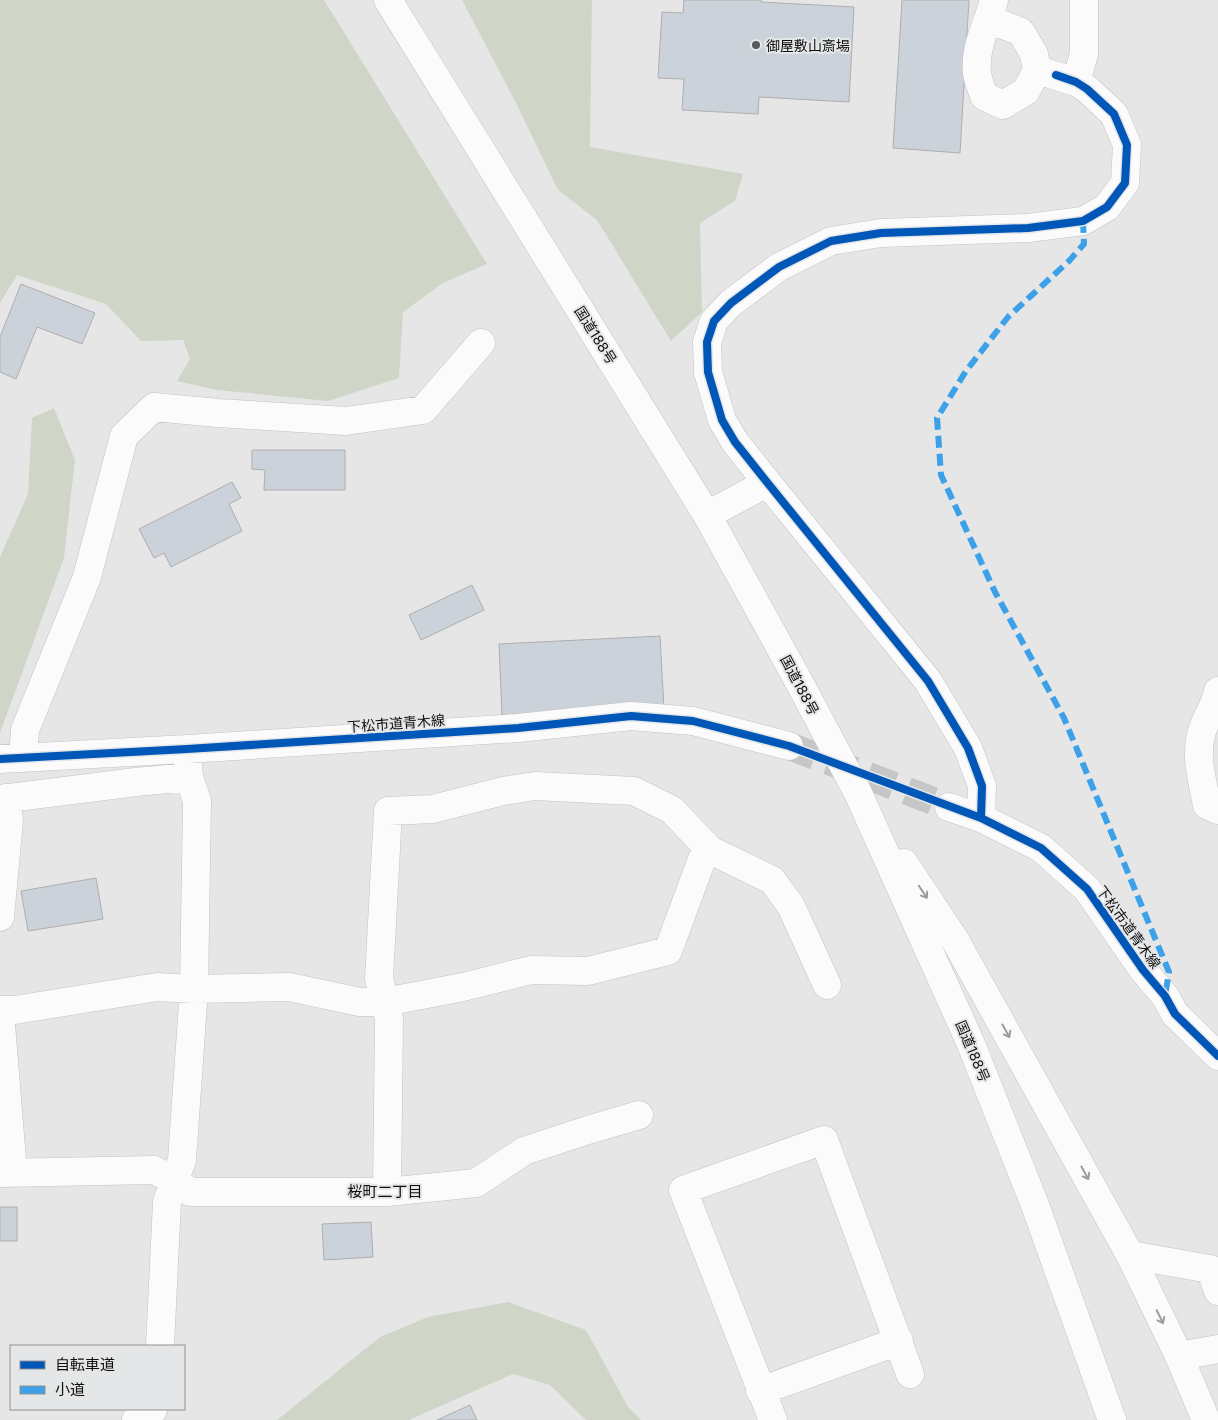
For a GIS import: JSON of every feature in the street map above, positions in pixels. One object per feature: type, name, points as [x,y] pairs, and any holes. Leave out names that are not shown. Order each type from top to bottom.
[{"type":"main road","name":"国道188号","points":[[388,0],[707,515],[858,793],[971,1044],[1035,1205],[1112,1420]]},
{"type":"main road","points":[[981,818],[982,786],[970,755],[928,680],[735,442],[722,420],[708,372],[707,342],[714,321],[730,303],[778,267],[830,241],[881,233],[1037,227],[1083,221],[1107,207],[1124,183],[1127,145],[1114,114],[1087,89],[1056,76],[1034,54],[1020,32],[992,10],[978,48],[977,74],[984,96],[1003,105],[1056,76],[1084,54],[1084,0]]},
{"type":"main road","points":[[12,758],[87,577],[124,436],[154,407],[346,421],[423,410],[481,344]]},
{"type":"main road","points":[[707,515],[752,491],[766,480]]},
{"type":"main road","points":[[1218,692],[1216,702],[1201,734],[1199,755],[1207,804],[1218,810]]},
{"type":"main road","name":"下松市道青木線","points":[[12,758],[518,728],[631,716],[693,721],[789,746]]},
{"type":"main road","points":[[160,1345],[167,1202],[182,1160],[194,989],[197,801],[189,777],[187,749]]},
{"type":"main road","points":[[0,917],[10,820],[3,799],[189,777]]},
{"type":"main road","points":[[387,1192],[389,1019],[379,979],[388,811],[432,809],[503,791],[535,786],[634,792],[672,810],[710,850],[772,880],[791,906],[826,985]]},
{"type":"main road","points":[[858,793],[955,940],[1130,1256],[1179,1356],[1206,1420]]},
{"type":"main road","name":"下松市道青木線","points":[[949,807],[981,818],[1041,848],[1087,889],[1143,970],[1165,996],[1175,1014],[1218,1056]]},
{"type":"main road","points":[[639,1116],[524,1151],[476,1183],[387,1192],[190,1192],[174,1180],[154,1170],[6,1173],[0,1011],[157,987],[194,989],[288,987],[360,1002],[384,1002],[463,987],[531,970],[588,971],[668,951],[702,859],[710,850]]},
{"type":"main road","points":[[773,1420],[682,1190],[824,1140],[910,1374]]},
{"type":"main road","points":[[1035,1205],[1092,1420]]},
{"type":"main road","points":[[1130,1256],[1210,1269],[1218,1291]]},
{"type":"main road","points":[[760,1391],[899,1341]]},
{"type":"main road","points":[[1179,1356],[1218,1349]]},
{"type":"green space","points":[[0,0],[324,0],[487,264],[443,283],[403,312],[399,378],[328,401],[217,390],[177,381],[190,359],[183,340],[141,341],[106,304],[17,275],[0,303]]},
{"type":"green space","points":[[462,0],[592,0],[590,147],[743,174],[735,201],[700,223],[702,312],[671,341],[597,220],[558,190],[516,103]]},
{"type":"green space","points":[[54,408],[75,460],[64,558],[0,733],[0,557],[28,494],[32,418]]},
{"type":"green space","points":[[508,1302],[586,1330],[628,1407],[641,1420],[586,1420],[550,1385],[513,1374],[409,1420],[277,1420],[380,1337],[428,1317]]},
{"type":"building","name":"御屋敷山斎場","points":[[684,0],[761,0],[761,2],[854,7],[849,102],[759,97],[758,114],[682,110],[684,79],[658,78],[662,12],[683,13]]},
{"type":"building","points":[[902,0],[969,0],[960,153],[893,148]]},
{"type":"building","points":[[21,284],[95,313],[82,344],[37,327],[16,379],[0,372],[0,337]]},
{"type":"building","points":[[252,450],[345,450],[345,490],[264,490],[265,470],[252,469]]},
{"type":"building","points":[[232,482],[241,498],[229,504],[242,531],[171,567],[164,553],[154,558],[139,529]]},
{"type":"building","points":[[472,585],[484,610],[421,640],[409,615]]},
{"type":"building","points":[[660,636],[664,709],[502,715],[499,644]]},
{"type":"building","points":[[96,878],[103,919],[28,931],[21,891]]},
{"type":"building","points":[[0,1207],[17,1207],[17,1241],[0,1241]]},
{"type":"building","points":[[371,1222],[373,1257],[324,1260],[322,1224]]},
{"type":"building","points":[[470,1405],[477,1420],[437,1420]]},
{"type":"tunnel","points":[[789,746],[949,807]]},
{"type":"marked path","points":[[1083,221],[1084,244],[1069,261],[1008,317],[966,371],[937,418],[941,475],[995,592],[1064,718],[1169,972],[1165,996]]},
{"type":"cycle path","points":[[981,818],[982,786],[968,748],[928,681],[735,442],[722,420],[708,372],[707,342],[714,321],[731,303],[779,267],[831,241],[881,233],[1028,228],[1083,221],[1107,207],[1125,183],[1127,145],[1114,114],[1087,89],[1076,82],[1056,75]]},
{"type":"cycle path","points":[[0,759],[518,728],[631,716],[693,721],[789,746],[981,818],[1041,848],[1087,889],[1143,970],[1165,996],[1175,1014],[1218,1056]]},
{"type":"place","name":"御屋敷山斎場","points":[[756,45]]},
{"type":"district","name":"桜町二丁目","points":[[385,1191]]}]
